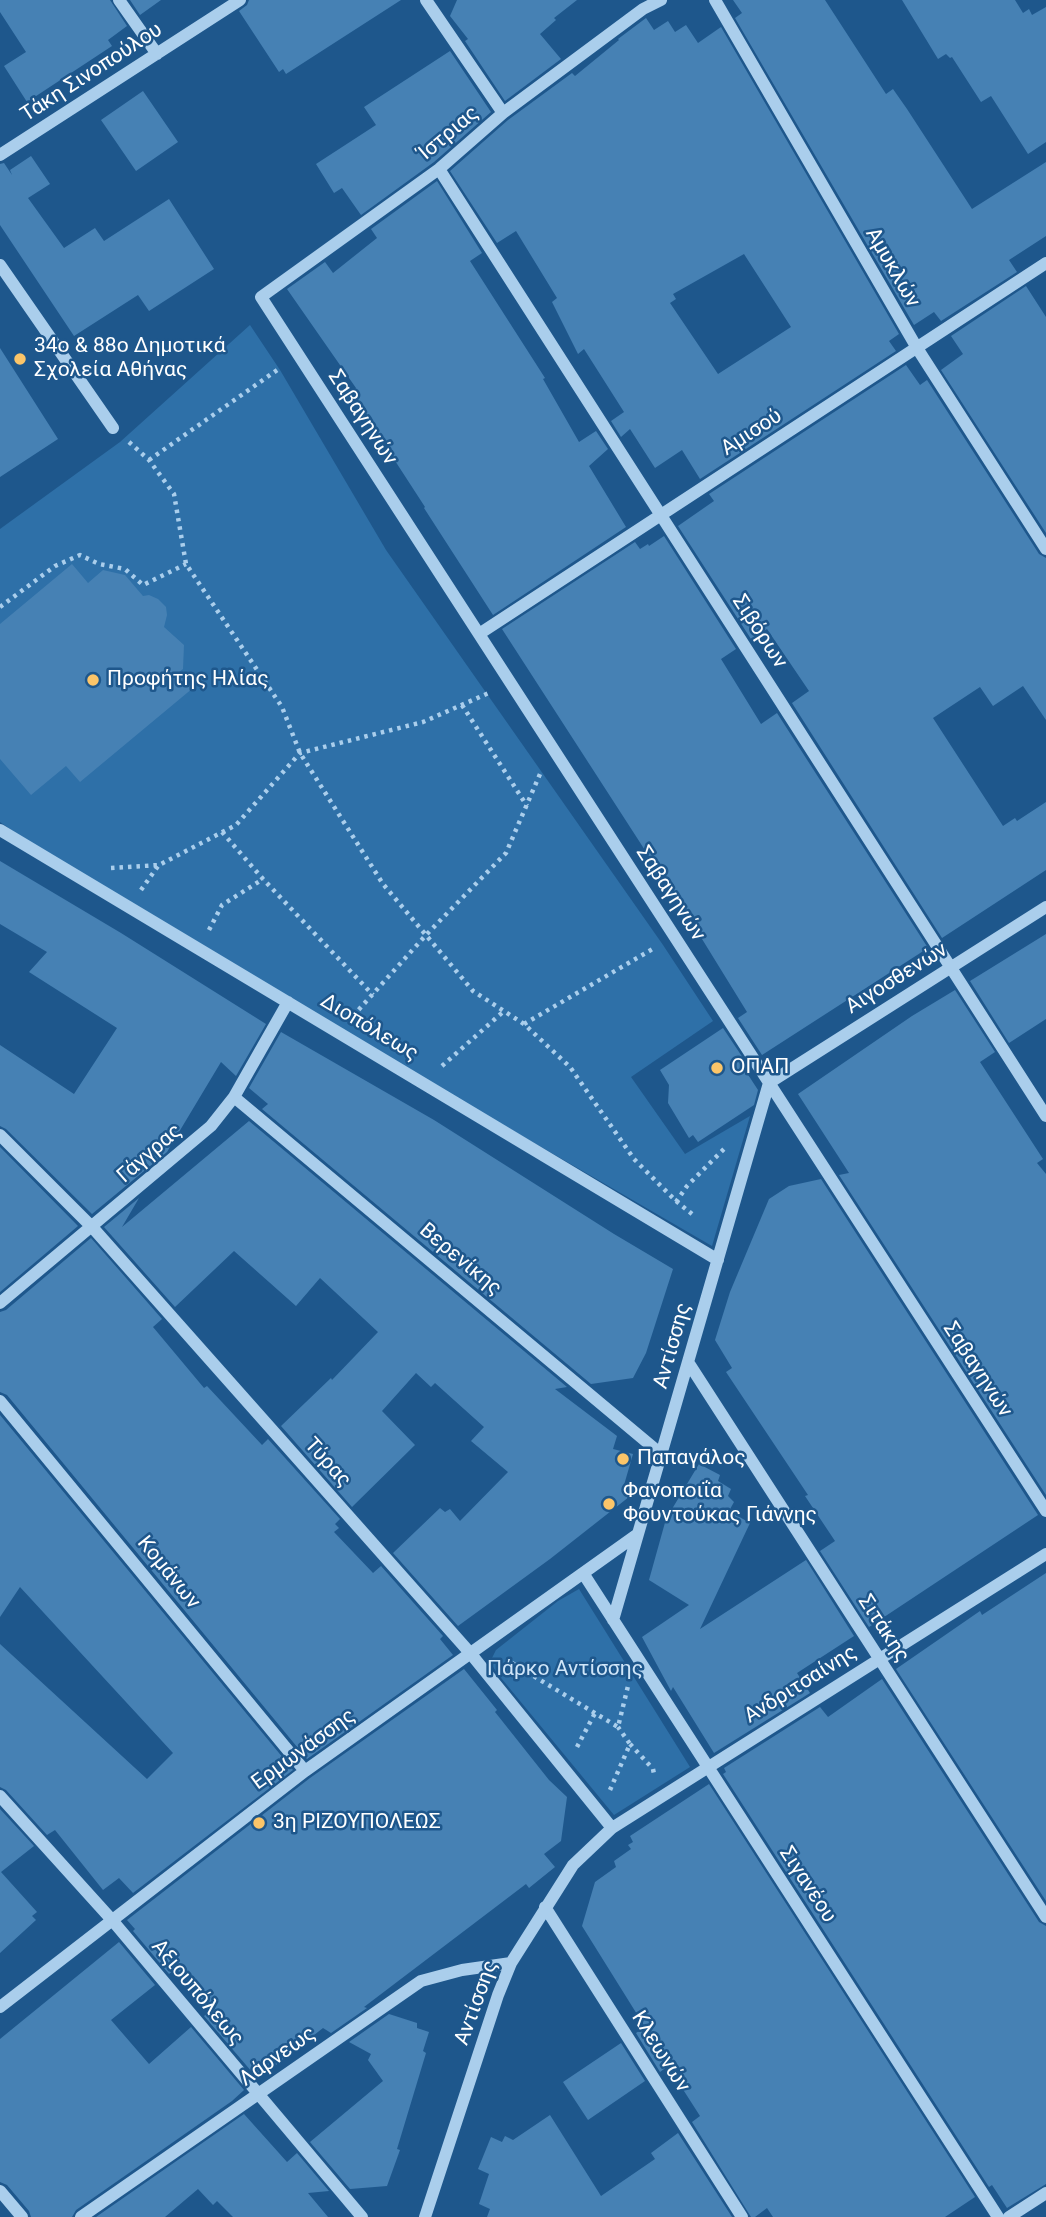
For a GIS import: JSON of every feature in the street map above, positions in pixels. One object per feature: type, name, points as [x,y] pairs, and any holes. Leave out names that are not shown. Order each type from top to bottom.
[{"type":"street","points":[[119,0],[157,54]]},
{"type":"street","name":"Τάκη Σινοπούλου","points":[[0,155],[240,0]]},
{"type":"street","points":[[426,0],[503,113]]},
{"type":"street","name":"Ίστριας","points":[[261,297],[439,169],[503,113],[643,9],[661,0]]},
{"type":"street","name":"Αμυκλών","points":[[715,0],[917,348],[1046,549]]},
{"type":"street","name":"Σιβόρων","points":[[439,169],[1046,1116]]},
{"type":"street","name":"Αμισού","points":[[479,634],[1046,263]]},
{"type":"street","points":[[0,265],[113,428]]},
{"type":"street","name":"Σαβαγηνών","points":[[261,297],[1046,1511]]},
{"type":"street","name":"Διοπόλεως","points":[[0,830],[718,1260]]},
{"type":"street","name":"Αιγοσθενών","points":[[769,1083],[1046,907]]},
{"type":"street","name":"Γάγγρας","points":[[0,1303],[93,1228],[211,1126],[234,1097],[288,1002]]},
{"type":"street","name":"Αντίσσης","points":[[613,1620],[769,1083]]},
{"type":"street","name":"Βερενίκης","points":[[234,1097],[661,1454]]},
{"type":"street","name":"Τύρας","points":[[0,1135],[93,1228],[471,1654],[612,1828]]},
{"type":"street","name":"Σιτάκης","points":[[688,1362],[1046,1917]]},
{"type":"street","name":"Κομάνων","points":[[0,1401],[305,1771]]},
{"type":"street","name":"Ερμωνάσσης","points":[[0,2007],[305,1771],[638,1534]]},
{"type":"street","name":"Ανδριτσαίνης","points":[[612,1828],[1046,1554]]},
{"type":"street","name":"Σιγανέου","points":[[583,1573],[998,2217]]},
{"type":"street","name":"Αξιουπόλεως","points":[[0,1796],[112,1920],[362,2217]]},
{"type":"street","name":"Αντίσσης","points":[[425,2217],[511,1963],[573,1865],[612,1828]]},
{"type":"street","name":"Κλεωνών","points":[[545,1907],[742,2217]]},
{"type":"street","name":"Λάρνεως","points":[[81,2217],[421,1981],[462,1970],[511,1963]]},
{"type":"street","points":[[0,2191],[22,2217]]},
{"type":"street","points":[[1009,2217],[1046,2193]]},
{"type":"path","points":[[149,460],[280,370],[278,358]]},
{"type":"path","points":[[113,428],[149,460],[173,494],[186,564],[282,707],[300,753],[383,884],[473,991],[524,1024],[570,1067],[634,1159],[676,1201],[697,1218],[725,1234]]},
{"type":"path","points":[[0,607],[55,566],[80,555],[99,564],[125,569],[144,585],[186,564]]},
{"type":"path","points":[[70,870],[159,865],[236,825],[300,753],[423,722],[511,684]]},
{"type":"path","points":[[462,705],[527,806]]},
{"type":"path","points":[[339,1032],[506,853],[552,747]]},
{"type":"path","points":[[222,832],[263,880],[373,995]]},
{"type":"path","points":[[198,948],[222,905],[263,880]]},
{"type":"path","points":[[524,1024],[674,936]]},
{"type":"path","points":[[423,1083],[504,1012]]},
{"type":"path","points":[[666,1229],[676,1201],[729,1143]]},
{"type":"path","points":[[482,1645],[618,1727],[653,1769],[657,1799]]},
{"type":"path","points":[[618,1727],[635,1654]]},
{"type":"path","points":[[565,1769],[595,1713]]},
{"type":"path","points":[[600,1813],[630,1744]]},
{"type":"green space","points":[[250,325],[280,370],[386,550],[663,945],[713,1021],[631,1077],[685,1154],[750,1116],[712,1246],[198,948],[70,870],[0,822],[0,529],[120,442]]},
{"type":"green space","name":"Πάρκο Αντίσσης","points":[[579,1589],[690,1767],[614,1815],[490,1662],[496,1650],[558,1601]]},
{"type":"building","points":[[0,0],[110,0],[127,26],[108,40],[112,46],[27,102],[4,66],[26,52],[0,12]]},
{"type":"building","points":[[130,0],[161,0],[140,15]]},
{"type":"building","points":[[249,0],[401,0],[286,74],[283,69],[279,72],[239,11]]},
{"type":"building","points":[[457,0],[577,0],[554,18],[556,20],[540,34],[561,59],[505,101],[465,41],[468,39],[450,16]]},
{"type":"building","points":[[733,0],[825,0],[886,94],[893,89],[972,209],[1046,162],[1046,236],[1009,260],[1017,272],[941,321],[934,312],[914,325],[735,18],[742,13]]},
{"type":"building","points":[[902,0],[1015,0],[1023,13],[1029,9],[1032,15],[1046,7],[1046,142],[1028,154],[991,96],[981,102],[952,57],[946,54],[938,59]]},
{"type":"building","points":[[646,18],[654,30],[668,21],[675,32],[686,25],[698,43],[721,27],[899,334],[889,341],[896,351],[700,479],[682,450],[655,468],[630,429],[621,437],[611,421],[624,412],[584,349],[578,354],[552,302],[557,298],[516,231],[497,243],[450,171],[508,120],[572,73],[575,76]],"holes":[[[744,254],[791,327],[718,374],[670,303],[676,299],[673,294]]]},
{"type":"building","points":[[450,51],[491,112],[434,162],[361,215],[342,188],[334,193],[316,164],[376,125],[364,107]]},
{"type":"building","points":[[143,91],[178,142],[136,171],[101,120]]},
{"type":"building","points":[[31,156],[50,184],[28,198],[64,248],[95,228],[104,241],[169,199],[214,269],[149,311],[138,295],[74,336],[0,225],[0,164],[4,163],[12,175],[10,170]]},
{"type":"building","points":[[437,181],[482,253],[470,261],[545,378],[543,379],[579,442],[596,431],[608,449],[589,466],[626,527],[493,615],[377,433],[379,432],[351,392],[356,388],[287,289],[325,262],[333,273],[377,238],[371,229]]},
{"type":"building","points":[[1026,286],[1046,317],[1046,533],[941,370],[963,354],[951,336]]},
{"type":"building","points":[[0,348],[58,439],[0,477]]},
{"type":"building","points":[[906,365],[920,385],[927,380],[1039,554],[1046,558],[1046,720],[1023,686],[993,706],[980,687],[933,718],[1003,826],[1015,818],[1017,821],[1046,802],[1046,870],[942,938],[792,703],[809,691],[767,629],[751,639],[678,526],[714,501],[709,494]]},
{"type":"building","points":[[664,536],[736,649],[721,659],[761,724],[777,713],[928,948],[762,1055],[738,1018],[747,1012],[502,629],[635,542],[640,549]]},
{"type":"building","name":"Προφήτης Ηλίας","points":[[72,564],[88,583],[103,570],[125,575],[143,596],[149,595],[158,599],[166,607],[164,627],[184,645],[183,669],[179,672],[193,688],[80,782],[66,766],[31,795],[0,759],[0,624]]},
{"type":"building","points":[[0,861],[266,1024],[236,1076],[221,1062],[167,1152],[92,1214],[0,1126],[0,1045],[74,1094],[117,1028],[29,972],[47,952],[0,924]]},
{"type":"building","points":[[1046,934],[1046,1019],[1009,1043],[970,981]]},
{"type":"building","points":[[955,990],[995,1052],[980,1062],[1043,1159],[1037,1163],[1046,1174],[1046,1495],[839,1175],[849,1173],[798,1094]]},
{"type":"building","points":[[723,1028],[747,1064],[743,1067],[758,1090],[754,1105],[698,1142],[693,1135],[689,1138],[668,1103],[669,1085],[660,1070]]},
{"type":"building","points":[[281,1032],[434,1120],[673,1269],[646,1353],[633,1378],[591,1384],[262,1109],[268,1104],[249,1088]]},
{"type":"building","points":[[249,1121],[567,1387],[555,1389],[617,1436],[613,1449],[633,1454],[624,1485],[634,1493],[458,1626],[393,1553],[440,1508],[445,1512],[450,1509],[460,1521],[508,1472],[471,1441],[484,1427],[435,1383],[431,1387],[416,1373],[382,1411],[415,1445],[352,1507],[281,1426],[331,1378],[332,1380],[378,1332],[320,1278],[296,1306],[234,1251],[175,1307],[104,1227],[139,1198],[122,1227]]},
{"type":"building","points":[[0,1147],[78,1226],[0,1292]]},
{"type":"building","points":[[821,1179],[1038,1515],[869,1627],[820,1551],[835,1541],[805,1496],[808,1495],[726,1372],[732,1368],[715,1340],[730,1292],[769,1199],[789,1186]]},
{"type":"building","points":[[91,1238],[162,1319],[153,1327],[204,1388],[207,1386],[262,1445],[268,1439],[340,1519],[335,1524],[339,1528],[334,1532],[373,1573],[381,1566],[443,1636],[440,1639],[453,1655],[307,1759],[7,1395],[0,1392],[0,1312],[6,1310]]},
{"type":"building","points":[[0,1415],[293,1770],[133,1893],[119,1878],[103,1890],[55,1830],[47,1835],[6,1790],[0,1787],[0,1644],[147,1779],[173,1753],[20,1587],[0,1617]]},
{"type":"building","points":[[699,1464],[720,1475],[718,1481],[731,1489],[728,1496],[734,1502],[729,1511],[750,1523],[700,1629],[806,1560],[854,1636],[797,1673],[810,1693],[714,1753],[673,1687],[671,1691],[642,1637],[689,1605],[649,1580],[666,1519]]},
{"type":"building","points":[[1046,1573],[1046,1901],[896,1669],[980,1611],[982,1615]]},
{"type":"building","points":[[464,1669],[549,1780],[567,1797],[561,1841],[544,1854],[555,1867],[529,1888],[526,1884],[364,2007],[367,2008],[331,2033],[323,2028],[258,2079],[204,2016],[210,2011],[176,1968],[169,1974],[127,1920],[310,1778]]},
{"type":"building","points":[[882,1679],[1039,1922],[1046,1926],[1046,2184],[1007,2208],[992,2185],[989,2187],[723,1774],[726,1772],[724,1768],[820,1707],[828,1717]]},
{"type":"building","points":[[709,1784],[975,2197],[945,2217],[773,2217],[767,2208],[751,2217],[692,2122],[700,2116],[668,2066],[660,2072],[636,2033],[645,2027],[582,1926],[595,1882],[616,1867],[614,1861],[631,1849],[628,1845],[633,1842],[630,1836]]},
{"type":"building","points":[[0,1809],[34,1846],[1,1872],[37,1912],[32,1916],[36,1920],[0,1953]]},
{"type":"building","points":[[119,1942],[155,1985],[111,2020],[149,2064],[191,2027],[244,2090],[76,2210],[72,2217],[31,2217],[7,2185],[0,2182],[0,2039]]},
{"type":"building","points":[[389,2014],[417,2023],[417,2028],[429,2032],[423,2051],[426,2053],[397,2149],[400,2150],[387,2186],[350,2189],[310,2142],[383,2081],[368,2060],[371,2054],[349,2042]]},
{"type":"building","points":[[621,2043],[645,2081],[588,2120],[563,2082]]},
{"type":"building","points":[[244,2114],[287,2162],[297,2153],[329,2191],[308,2193],[328,2217],[233,2217],[217,2201],[213,2205],[198,2189],[165,2217],[96,2217]]},
{"type":"building","points":[[550,2115],[601,2196],[655,2159],[651,2153],[678,2133],[732,2217],[487,2217],[490,2209],[479,2204],[489,2174],[478,2169],[491,2137],[502,2142],[505,2136],[513,2140]]},
{"type":"place","name":"34ο & 88ο Δημοτικά Σχολεία Αθήνας","points":[[20,359]]},
{"type":"place","name":"Προφήτης Ηλίας","points":[[93,680]]},
{"type":"place","name":"ΟΠΑΠ","points":[[717,1068]]},
{"type":"place","name":"Παπαγάλος","points":[[623,1459]]},
{"type":"place","name":"Φανοποιΐα Φουντούκας Γιάννης","points":[[609,1504]]},
{"type":"place","name":"3η ΡΙΖΟΥΠΟΛΕΩΣ","points":[[259,1823]]}]
